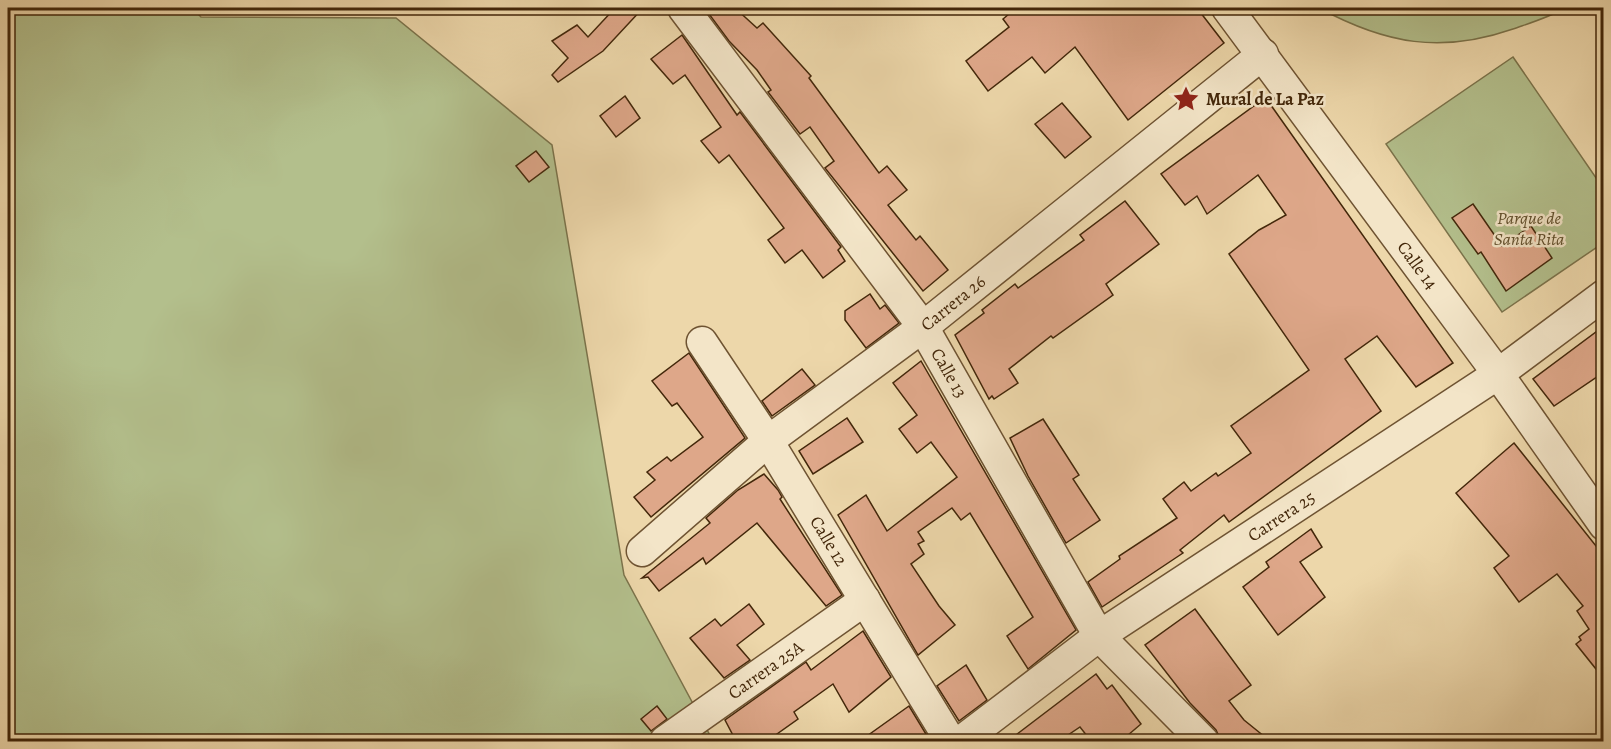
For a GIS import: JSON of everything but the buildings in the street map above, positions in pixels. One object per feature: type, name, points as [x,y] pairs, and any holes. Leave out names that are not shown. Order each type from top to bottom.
[{"type":"street","name":"Calle 13","points":[[683,8],[922,327],[1099,636],[1204,741]]},
{"type":"street","name":"Calle 14","points":[[1227,8],[1498,374],[1604,525]]},
{"type":"street","name":"Carrera 26","points":[[642,551],[768,441],[922,327],[1263,54]]},
{"type":"street","name":"Carrera 25","points":[[960,741],[1099,636],[1498,374],[1604,295]]},
{"type":"street","name":"Calle 12","points":[[702,342],[768,441],[951,741]]},
{"type":"street","name":"Carrera 25A","points":[[665,741],[865,600]]},
{"type":"green space","points":[[8,8],[192,8],[201,17],[396,18],[552,145],[624,575],[713,741],[8,741]]},
{"type":"green space","points":[[1319,8],[1565,8],[1540,20],[1487,37],[1438,43],[1391,37],[1367,30]]},
{"type":"green space","name":"Parque de Santa Rita","points":[[1513,57],[1603,188],[1603,243],[1502,312],[1386,144]]},
{"type":"place","name":"Mural de La Paz","points":[[1186,99]]}]
